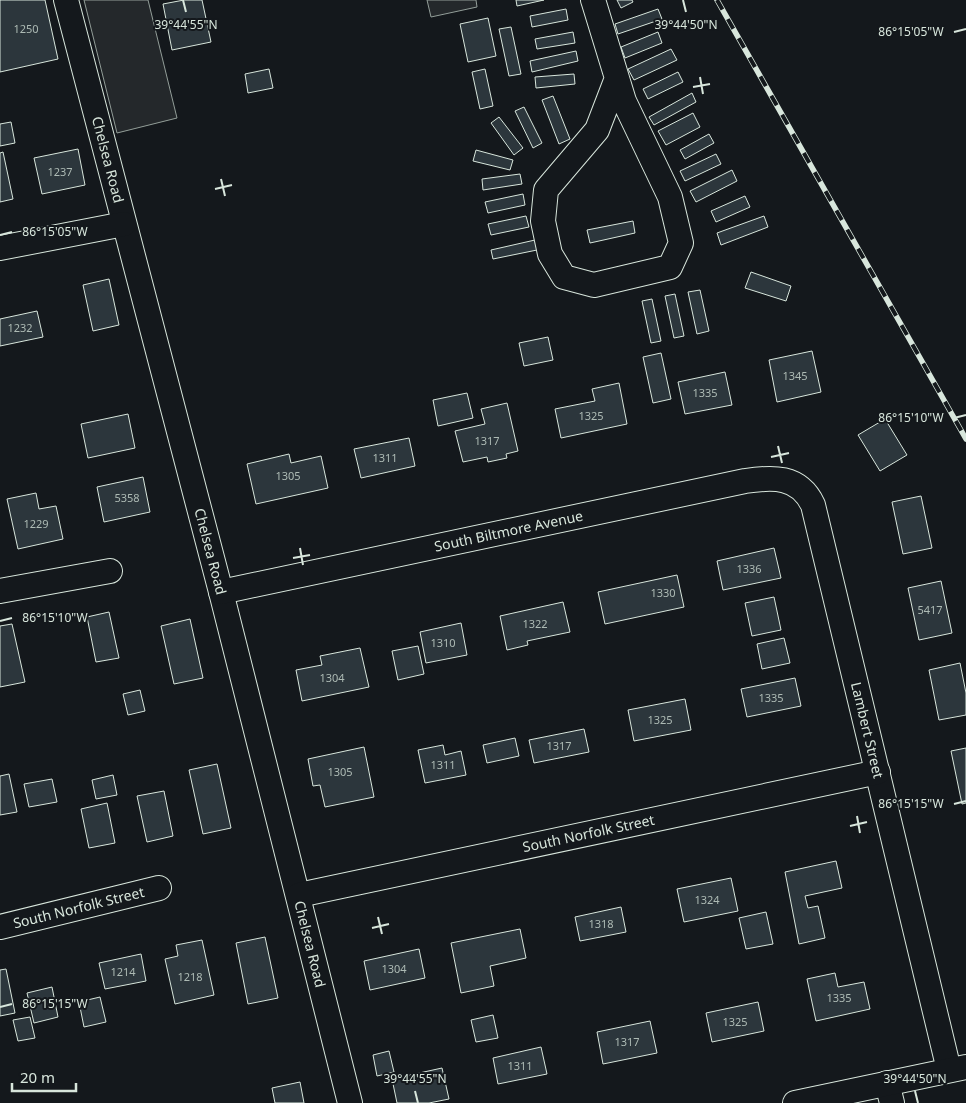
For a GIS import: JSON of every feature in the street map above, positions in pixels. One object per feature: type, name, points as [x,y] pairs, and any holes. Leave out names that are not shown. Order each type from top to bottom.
[{"type":"street","name":"Chelsea Road","points":[[66,0],[221,592],[350,1103]]},
{"type":"street","points":[[593,0],[617,78],[624,101],[670,197],[681,243],[670,267],[594,285],[564,277],[550,254],[542,221],[546,190],[597,130],[617,78]]},
{"type":"street","points":[[0,248],[124,224]]},
{"type":"street","name":"South Biltmore Avenue","points":[[221,592],[745,481],[773,477],[794,485]]},
{"type":"street","name":"Lambert Street","points":[[794,485],[803,491],[813,505],[878,772],[958,1068]]},
{"type":"street","points":[[0,591],[110,571]]},
{"type":"street","name":"South Norfolk Street","points":[[299,895],[878,772]]},
{"type":"street","name":"South Norfolk Street","points":[[0,927],[159,888]]},
{"type":"street","points":[[795,1103],[889,1093],[958,1068]]},
{"type":"shaded area","points":[[84,0],[148,0],[177,118],[117,133]]},
{"type":"shaded area","points":[[427,0],[476,0],[477,7],[431,17]]},
{"type":"building","points":[[0,0],[45,0],[58,59],[0,72]]},
{"type":"building","points":[[184,0],[202,0],[211,42],[172,50],[163,4]]},
{"type":"building","points":[[516,0],[544,0],[517,6]]},
{"type":"building","points":[[617,0],[632,0],[633,2],[621,8]]},
{"type":"building","points":[[566,9],[568,20],[532,27],[530,16]]},
{"type":"building","points":[[658,9],[662,19],[618,34],[615,24]]},
{"type":"building","points":[[488,18],[496,56],[468,62],[460,24]]},
{"type":"building","points":[[511,27],[521,74],[509,76],[499,29]]},
{"type":"building","points":[[573,32],[575,43],[537,49],[535,39]]},
{"type":"building","points":[[658,32],[662,43],[625,58],[621,47]]},
{"type":"building","points":[[671,49],[677,60],[634,80],[628,69]]},
{"type":"building","points":[[576,51],[578,61],[532,72],[530,61]]},
{"type":"building","points":[[269,69],[273,88],[248,93],[245,74]]},
{"type":"building","points":[[485,69],[493,106],[480,109],[472,72]]},
{"type":"building","points":[[678,72],[683,82],[648,99],[643,89]]},
{"type":"building","points":[[574,74],[575,84],[536,88],[535,77]]},
{"type":"building","points":[[692,93],[696,102],[654,125],[649,117]]},
{"type":"building","points":[[553,96],[570,139],[559,144],[542,100]]},
{"type":"building","points":[[524,107],[542,143],[533,148],[515,111]]},
{"type":"building","points":[[693,113],[700,127],[666,145],[658,131]]},
{"type":"building","points":[[499,117],[523,148],[514,155],[491,123]]},
{"type":"building","points":[[11,122],[15,143],[0,146],[0,124]]},
{"type":"building","points":[[709,134],[714,143],[685,159],[680,150]]},
{"type":"building","points":[[78,149],[85,185],[42,194],[34,158]]},
{"type":"building","points":[[476,150],[513,160],[510,170],[473,161]]},
{"type":"building","points":[[3,152],[13,199],[0,202],[0,153]]},
{"type":"building","points":[[716,154],[721,164],[685,181],[680,171]]},
{"type":"building","points":[[732,170],[737,181],[696,202],[690,191]]},
{"type":"building","points":[[520,174],[522,184],[483,190],[482,179]]},
{"type":"building","points":[[523,194],[525,205],[488,213],[485,202]]},
{"type":"building","points":[[745,196],[750,207],[716,222],[711,211]]},
{"type":"building","points":[[526,216],[529,227],[491,235],[488,224]]},
{"type":"building","points":[[764,216],[768,227],[721,245],[717,233]]},
{"type":"building","points":[[633,221],[635,233],[590,243],[587,230]]},
{"type":"building","points":[[535,240],[537,250],[493,259],[491,250]]},
{"type":"building","points":[[751,272],[791,286],[786,301],[745,288]]},
{"type":"building","points":[[109,279],[119,325],[93,331],[83,285]]},
{"type":"building","points":[[700,290],[709,331],[697,334],[688,292]]},
{"type":"building","points":[[675,294],[684,336],[674,338],[665,296]]},
{"type":"building","points":[[652,299],[661,341],[651,343],[642,301]]},
{"type":"building","points":[[37,311],[43,337],[0,346],[0,319]]},
{"type":"building","points":[[548,337],[553,360],[524,366],[519,343]]},
{"type":"building","points":[[812,351],[821,392],[777,402],[769,360]]},
{"type":"building","points":[[661,353],[671,399],[653,403],[643,357]]},
{"type":"building","points":[[725,372],[732,405],[685,414],[678,382]]},
{"type":"building","points":[[619,383],[627,424],[561,438],[555,409],[595,401],[592,389]]},
{"type":"building","points":[[467,393],[473,418],[438,426],[433,400]]},
{"type":"building","points":[[507,403],[518,451],[506,454],[507,458],[488,462],[487,457],[463,462],[455,431],[485,424],[481,409]]},
{"type":"building","points":[[128,414],[135,448],[88,458],[81,424]]},
{"type":"building","points":[[885,419],[907,455],[880,471],[858,435]]},
{"type":"building","points":[[409,438],[415,466],[361,478],[354,449]]},
{"type":"building","points":[[289,454],[291,463],[321,456],[328,488],[256,504],[247,464]]},
{"type":"building","points":[[143,477],[150,512],[104,522],[97,487]]},
{"type":"building","points":[[36,493],[39,509],[56,506],[63,539],[18,549],[7,499]]},
{"type":"building","points":[[921,496],[932,548],[903,554],[892,502]]},
{"type":"building","points":[[774,548],[781,578],[723,590],[717,561]]},
{"type":"building","points":[[677,575],[684,607],[605,624],[598,592]]},
{"type":"building","points":[[941,581],[952,633],[919,640],[908,588]]},
{"type":"building","points":[[774,597],[781,630],[752,636],[745,603]]},
{"type":"building","points":[[563,602],[570,632],[527,641],[528,645],[507,650],[500,616]]},
{"type":"building","points":[[109,612],[119,658],[96,662],[87,617]]},
{"type":"building","points":[[190,619],[203,678],[174,684],[161,626]]},
{"type":"building","points":[[461,623],[467,655],[426,663],[420,632]]},
{"type":"building","points":[[12,624],[25,682],[0,687],[0,626]]},
{"type":"building","points":[[784,638],[790,663],[762,669],[757,644]]},
{"type":"building","points":[[418,646],[424,674],[398,680],[392,651]]},
{"type":"building","points":[[360,648],[369,687],[302,701],[296,670],[322,665],[320,656]]},
{"type":"building","points":[[960,663],[966,693],[966,715],[939,720],[929,670]]},
{"type":"building","points":[[795,678],[801,706],[747,717],[741,689]]},
{"type":"building","points":[[140,690],[145,711],[128,715],[123,694]]},
{"type":"building","points":[[685,699],[691,730],[634,741],[628,710]]},
{"type":"building","points":[[584,729],[589,752],[534,763],[529,740]]},
{"type":"building","points":[[515,738],[519,756],[487,763],[483,745]]},
{"type":"building","points":[[443,745],[445,755],[461,751],[466,775],[425,783],[418,750]]},
{"type":"building","points":[[364,747],[374,797],[325,807],[320,785],[313,786],[308,759]]},
{"type":"building","points":[[966,748],[966,803],[962,804],[951,751]]},
{"type":"building","points":[[217,764],[231,828],[203,834],[189,770]]},
{"type":"building","points":[[9,774],[17,812],[0,815],[0,776]]},
{"type":"building","points":[[113,775],[117,795],[96,799],[92,780]]},
{"type":"building","points":[[52,779],[57,802],[29,807],[24,784]]},
{"type":"building","points":[[164,791],[173,836],[147,842],[137,796]]},
{"type":"building","points":[[107,803],[115,843],[89,848],[81,809]]},
{"type":"building","points":[[836,861],[842,888],[805,896],[808,908],[818,906],[825,938],[799,944],[785,872]]},
{"type":"building","points":[[731,878],[738,911],[684,922],[677,889]]},
{"type":"building","points":[[621,907],[626,932],[580,941],[575,917]]},
{"type":"building","points":[[766,912],[773,944],[746,949],[739,918]]},
{"type":"building","points":[[520,929],[526,958],[490,966],[494,986],[461,993],[451,943]]},
{"type":"building","points":[[265,937],[278,998],[248,1004],[236,943]]},
{"type":"building","points":[[202,940],[214,995],[175,1004],[165,959],[178,956],[176,945]]},
{"type":"building","points":[[419,949],[425,978],[370,990],[364,961]]},
{"type":"building","points":[[141,954],[146,981],[105,989],[99,963]]},
{"type":"building","points":[[6,969],[15,1013],[0,1016],[0,970]]},
{"type":"building","points":[[835,973],[838,987],[864,982],[870,1009],[816,1021],[807,979]]},
{"type":"building","points":[[52,987],[58,1017],[34,1023],[27,993]]},
{"type":"building","points":[[100,997],[106,1022],[84,1027],[79,1002]]},
{"type":"building","points":[[758,1002],[764,1031],[712,1042],[706,1013]]},
{"type":"building","points":[[493,1015],[498,1038],[476,1042],[471,1020]]},
{"type":"building","points":[[30,1017],[35,1038],[18,1041],[13,1020]]},
{"type":"building","points":[[650,1021],[657,1053],[603,1064],[597,1032]]},
{"type":"building","points":[[541,1047],[547,1074],[498,1084],[493,1058]]},
{"type":"building","points":[[389,1051],[394,1072],[377,1076],[373,1055]]},
{"type":"building","points":[[442,1068],[449,1099],[429,1103],[397,1103],[392,1079]]},
{"type":"building","points":[[300,1082],[304,1103],[275,1103],[272,1088]]},
{"type":"railway","points":[[717,0],[966,439]]}]
